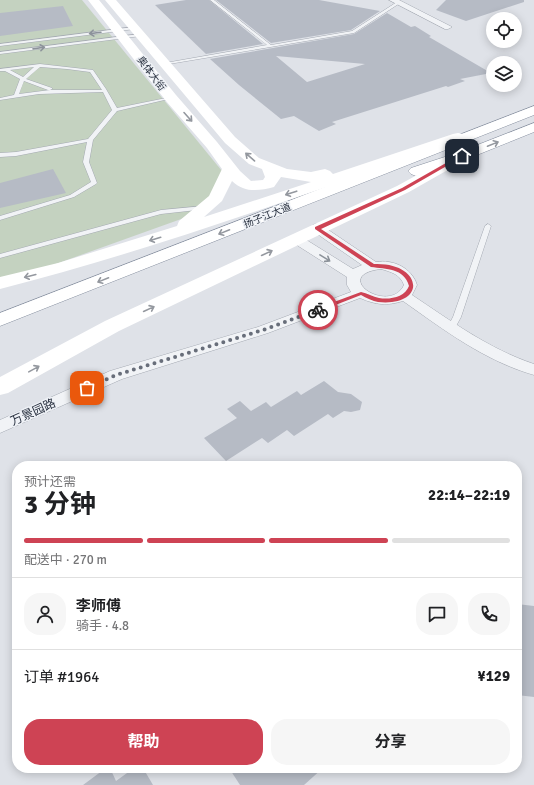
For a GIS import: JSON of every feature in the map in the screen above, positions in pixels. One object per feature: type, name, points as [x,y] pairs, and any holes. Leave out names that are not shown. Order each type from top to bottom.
[{"type":"main road","name":"奥体大街","points":[[93,0],[121,33],[171,98],[212,145],[237,179],[244,184],[255,187],[268,184],[273,176],[269,168]]},
{"type":"main road","name":"奥体大街","points":[[110,0],[230,140],[254,161],[284,173],[311,177],[336,173],[394,158]]},
{"type":"main road","name":"扬子江大道","points":[[0,320],[534,110]]},
{"type":"main road","points":[[0,283],[64,267],[177,232],[514,118]]},
{"type":"main road","name":"扬子江大道","points":[[0,336],[392,180],[462,156],[534,127]]},
{"type":"main road","points":[[0,387],[112,326],[317,228],[403,189],[462,156]]},
{"type":"main road","points":[[177,232],[216,198],[230,169]]},
{"type":"street","points":[[396,1],[448,27]]},
{"type":"street","points":[[317,228],[373,266]]},
{"type":"street","points":[[296,239],[354,276]]},
{"type":"street","points":[[373,266],[391,267],[406,274],[410,280],[410,291],[405,296],[388,301],[378,300],[361,293],[353,282],[354,276],[358,271],[373,266]]},
{"type":"street","name":"万景园路","points":[[0,427],[116,375],[263,330],[361,293]]},
{"type":"street","points":[[405,296],[451,328],[492,352],[534,370]]},
{"type":"lane","points":[[212,0],[270,46]]},
{"type":"lane","points":[[165,64],[353,32],[396,1]]},
{"type":"lane","points":[[0,46],[137,32]]},
{"type":"lane","points":[[0,54],[121,33],[137,32]]},
{"type":"lane","points":[[3,70],[40,65],[91,71],[105,91],[115,110]]},
{"type":"lane","points":[[16,95],[23,79],[40,65]]},
{"type":"lane","points":[[3,70],[53,90]]},
{"type":"lane","points":[[0,99],[16,95],[53,90],[105,91]]},
{"type":"lane","points":[[0,218],[72,196],[94,183],[86,162],[90,140],[115,110],[171,98]]},
{"type":"lane","points":[[0,155],[16,154],[90,140]]},
{"type":"lane","points":[[0,256],[161,212],[205,208]]},
{"type":"lane","points":[[451,328],[457,317],[488,226]]},
{"type":"green space","points":[[0,0],[82,0],[222,171],[209,200],[184,218],[0,284]]},
{"type":"building","points":[[186,0],[209,0],[263,44],[206,54],[155,5]]},
{"type":"building","points":[[216,0],[319,0],[380,11],[351,30],[271,43]]},
{"type":"building","points":[[446,0],[524,0],[524,2],[493,12],[486,12],[486,14],[466,21],[436,10]]},
{"type":"building","points":[[63,6],[73,26],[0,36],[0,13]]},
{"type":"building","points":[[387,13],[411,27],[415,26],[431,36],[429,37],[486,70],[486,74],[460,79],[465,81],[332,122],[336,124],[319,131],[294,116],[281,119],[210,59],[354,34]],"holes":[[[276,56],[365,64],[307,82]]]},
{"type":"building","points":[[53,169],[66,193],[0,208],[0,183]]},
{"type":"building","points":[[324,381],[338,392],[351,394],[362,402],[360,410],[351,412],[344,411],[333,418],[328,414],[294,436],[287,430],[268,443],[262,438],[226,461],[204,438],[237,418],[227,409],[240,401],[251,411],[266,402],[271,407],[297,391],[301,395]]},
{"type":"building","points":[[522,605],[534,606],[534,697],[522,696]]},
{"type":"building","points":[[99,773],[112,773],[116,781],[127,773],[146,773],[153,785],[83,785]]},
{"type":"building","points":[[232,773],[317,773],[304,785],[240,785]]},
{"type":"way so far","points":[[87,388],[116,375],[263,330],[318,310]]},
{"type":"route","points":[[318,310],[361,293],[369,298],[378,300],[388,301],[397,299],[405,296],[410,291],[411,286],[410,280],[406,274],[391,267],[382,265],[373,266],[317,228],[403,189],[462,156]]}]
